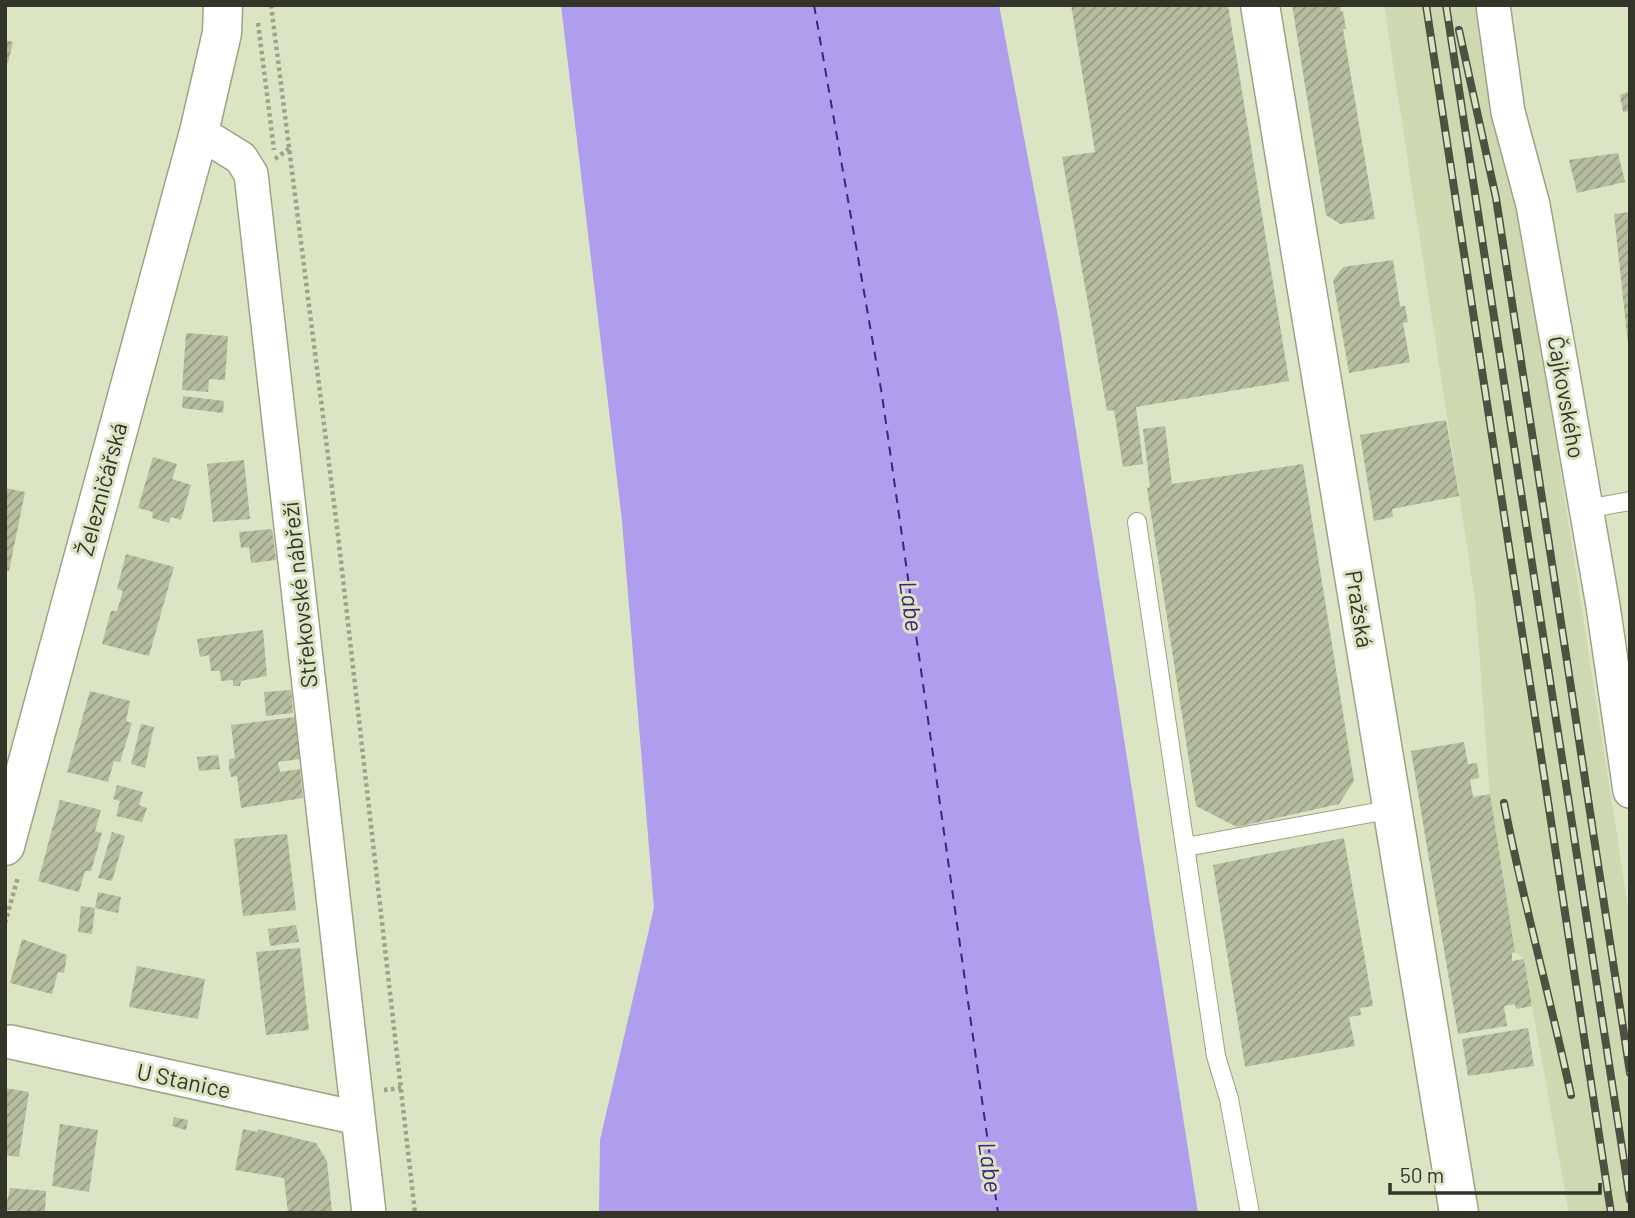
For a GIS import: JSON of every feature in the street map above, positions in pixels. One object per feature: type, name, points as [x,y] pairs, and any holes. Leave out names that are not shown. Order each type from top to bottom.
[{"type":"main road","points":[[199,132],[222,33],[223,5]]},
{"type":"main road","name":"Pražská","points":[[1260,5],[1459,1213]]},
{"type":"main road","name":"Železničářská","points":[[5,846],[199,132]]},
{"type":"street","name":"Čajkovského","points":[[1493,5],[1508,113],[1533,205],[1586,509],[1630,791]]},
{"type":"street","name":"Střekovské nábřeží","points":[[199,132],[241,158],[251,174],[369,1213]]},
{"type":"street","name":"U Stanice","points":[[11,1042],[344,1115],[357,1114]]},
{"type":"lane","points":[[1586,509],[1630,502]]},
{"type":"lane","points":[[1137,522],[1216,1056],[1228,1099],[1250,1213]]},
{"type":"lane","points":[[1186,847],[1393,809]]},
{"type":"path","points":[[271,5],[337,521],[415,1213]]},
{"type":"shaded area","points":[[1384,5],[1476,5],[1507,127],[1630,920],[1630,1213],[1569,1213],[1524,959],[1515,952],[1490,794],[1475,598]]},
{"type":"water","name":"Labe","points":[[561,5],[999,5],[1059,322],[1198,1213],[599,1213],[600,1140],[654,908],[622,521]]},
{"type":"building","points":[[1071,5],[1228,5],[1289,381],[1136,407],[1143,464],[1123,467],[1114,410],[1107,411],[1062,157],[1095,152]]},
{"type":"building","points":[[1292,5],[1340,5],[1341,12],[1343,11],[1346,29],[1343,29],[1375,219],[1340,224],[1326,215]]},
{"type":"building","points":[[5,40],[13,42],[8,63],[5,63]]},
{"type":"building","points":[[1630,91],[1630,111],[1623,112],[1620,95]]},
{"type":"building","points":[[1618,153],[1625,182],[1577,193],[1569,160]]},
{"type":"building","points":[[1630,212],[1630,344],[1628,344],[1614,214]]},
{"type":"building","points":[[1393,260],[1400,306],[1405,306],[1408,322],[1403,323],[1410,362],[1349,373],[1333,280],[1343,267]]},
{"type":"building","points":[[186,333],[228,336],[225,380],[209,379],[208,392],[182,390]]},
{"type":"building","points":[[183,396],[224,401],[223,413],[182,408]]},
{"type":"building","points":[[1446,420],[1459,496],[1392,509],[1393,517],[1374,521],[1360,435]]},
{"type":"building","points":[[1165,426],[1172,484],[1303,464],[1354,781],[1339,804],[1237,827],[1196,806],[1147,488],[1150,487],[1143,429]]},
{"type":"building","points":[[153,457],[177,464],[172,479],[191,485],[181,520],[171,517],[169,523],[152,518],[153,512],[138,508]]},
{"type":"building","points":[[244,460],[250,519],[213,522],[207,464]]},
{"type":"building","points":[[5,488],[25,492],[9,571],[5,570]]},
{"type":"building","points":[[272,529],[276,560],[251,563],[249,547],[241,548],[239,532]]},
{"type":"building","points":[[126,554],[174,567],[149,656],[102,644],[111,611],[117,611],[123,591],[117,589]]},
{"type":"building","points":[[263,630],[267,676],[241,681],[240,686],[233,686],[233,680],[221,681],[220,671],[211,671],[209,655],[200,657],[197,639]]},
{"type":"building","points":[[291,690],[293,713],[266,716],[264,692]]},
{"type":"building","points":[[90,691],[130,701],[126,721],[132,723],[120,762],[114,761],[108,782],[67,772]]},
{"type":"building","points":[[295,717],[300,759],[278,762],[280,772],[300,769],[303,798],[241,808],[237,776],[231,777],[229,768],[229,759],[235,758],[231,725]]},
{"type":"building","points":[[141,724],[154,727],[145,768],[131,764]]},
{"type":"building","points":[[1464,742],[1468,764],[1477,763],[1479,778],[1470,780],[1473,797],[1490,794],[1515,952],[1512,953],[1512,961],[1524,959],[1532,1006],[1516,1009],[1515,1004],[1504,1006],[1507,1026],[1458,1034],[1411,751]]},
{"type":"building","points":[[218,755],[220,769],[199,771],[197,757]]},
{"type":"building","points":[[117,785],[143,792],[139,805],[147,808],[142,822],[116,816],[120,801],[113,799]]},
{"type":"building","points":[[60,800],[101,810],[95,831],[102,833],[91,871],[85,871],[79,892],[38,881]]},
{"type":"building","points":[[112,832],[125,836],[112,881],[98,878]]},
{"type":"building","points":[[287,834],[296,910],[243,916],[234,839]]},
{"type":"building","points":[[1344,838],[1373,1006],[1360,1008],[1361,1015],[1349,1017],[1355,1046],[1245,1067],[1213,865]]},
{"type":"building","points":[[98,892],[121,897],[118,913],[95,908]]},
{"type":"building","points":[[81,906],[95,908],[92,934],[78,932]]},
{"type":"building","points":[[296,925],[299,942],[270,946],[268,929]]},
{"type":"building","points":[[22,939],[67,955],[64,973],[58,972],[52,994],[10,983]]},
{"type":"building","points":[[300,948],[309,1030],[266,1035],[256,952]]},
{"type":"building","points":[[137,966],[205,979],[198,1019],[129,1007]]},
{"type":"building","points":[[1528,1028],[1534,1066],[1468,1076],[1462,1039]]},
{"type":"building","points":[[5,1088],[29,1092],[19,1157],[5,1155]]},
{"type":"building","points":[[174,1117],[188,1120],[186,1130],[172,1126]]},
{"type":"building","points":[[60,1124],[98,1130],[89,1192],[52,1186]]},
{"type":"building","points":[[243,1129],[257,1132],[258,1129],[316,1143],[327,1161],[332,1213],[288,1213],[284,1178],[235,1170]]},
{"type":"building","points":[[10,1188],[46,1191],[45,1213],[5,1210]]},
{"type":"ferry route","points":[[814,5],[882,395],[998,1213]]},
{"type":"railway","points":[[1426,5],[1611,1213]]},
{"type":"railway","points":[[1446,5],[1630,1200]]},
{"type":"railway","points":[[1459,30],[1496,198],[1630,1073]]},
{"type":"railway","points":[[1504,803],[1571,1095]]}]
